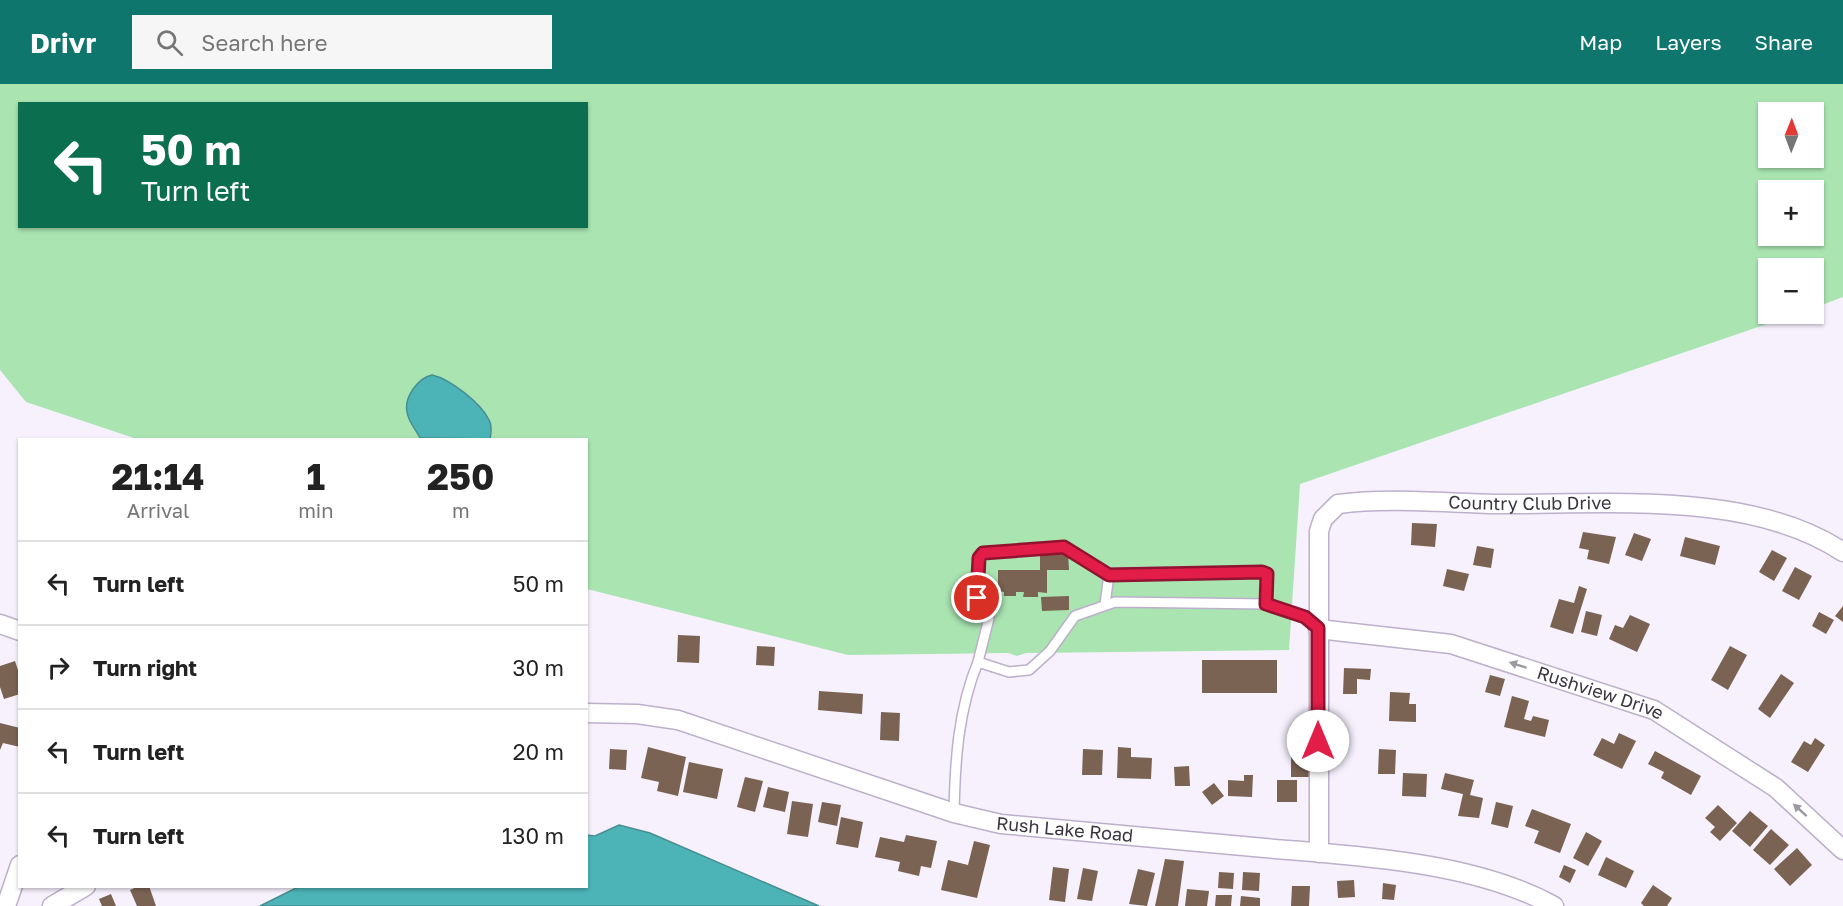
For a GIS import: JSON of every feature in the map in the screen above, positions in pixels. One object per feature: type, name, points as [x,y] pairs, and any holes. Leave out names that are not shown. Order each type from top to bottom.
[{"type":"street","name":"Country Club Drive","points":[[1318,628],[1318,531],[1323,519],[1338,504],[1685,506],[1755,516],[1797,528],[1843,552]]},
{"type":"street","points":[[0,624],[18,630]]},
{"type":"street","name":"Rushview Drive","points":[[1318,628],[1451,644],[1654,710],[1776,788],[1843,850]]},
{"type":"street","points":[[1318,628],[1319,853]]},
{"type":"street","name":"Rush Lake Road","points":[[588,713],[637,714],[678,720],[954,813],[1002,825],[1319,853],[1436,867],[1535,896],[1554,906]]},
{"type":"street","points":[[6,906],[18,871]]},
{"type":"street","points":[[52,906],[84,888]]},
{"type":"lane","points":[[954,813],[963,705],[978,662],[988,618],[988,609],[977,598],[979,558],[983,553],[1064,547],[1109,575],[1262,572],[1267,574],[1266,604]]},
{"type":"lane","points":[[1105,604],[1109,575]]},
{"type":"lane","points":[[978,662],[1010,672],[1029,670],[1050,651],[1075,616],[1105,604],[1150,602],[1266,604],[1305,617],[1318,628]]},
{"type":"green space","points":[[0,84],[1843,84],[1843,297],[1824,304],[1824,258],[1758,258],[1758,324],[1767,324],[1300,484],[1289,650],[1026,653],[1017,656],[1008,653],[848,655],[588,589],[588,438],[134,438],[26,402],[0,370]]},
{"type":"water","points":[[432,375],[439,377],[472,399],[490,422],[490,438],[420,438],[410,422],[407,406],[413,389]]},
{"type":"water","points":[[619,825],[650,833],[819,906],[260,906],[296,888],[588,888],[588,835],[595,836]]},
{"type":"building","points":[[1412,523],[1437,524],[1435,547],[1411,545]]},
{"type":"building","points":[[1583,532],[1616,537],[1609,564],[1587,559],[1589,550],[1579,548]]},
{"type":"building","points":[[1634,533],[1651,539],[1642,561],[1625,555]]},
{"type":"building","points":[[1685,537],[1720,546],[1715,565],[1680,556]]},
{"type":"building","points":[[1477,546],[1494,549],[1491,568],[1473,565]]},
{"type":"building","points":[[1772,550],[1787,558],[1774,581],[1759,572]]},
{"type":"building","points":[[1040,553],[1068,553],[1069,570],[1047,570],[1047,593],[1038,592],[1038,597],[1023,597],[1024,592],[1016,592],[1016,596],[1004,596],[1004,592],[998,591],[998,570],[1040,570]]},
{"type":"building","points":[[1795,567],[1812,576],[1799,600],[1782,591]]},
{"type":"building","points":[[1447,569],[1469,574],[1464,591],[1443,586]]},
{"type":"building","points":[[1579,586],[1587,589],[1573,634],[1550,627],[1559,599],[1574,603]]},
{"type":"building","points":[[1069,596],[1069,610],[1042,611],[1041,597]]},
{"type":"building","points":[[1843,606],[1843,622],[1835,616]]},
{"type":"building","points":[[1586,611],[1602,615],[1597,636],[1581,632]]},
{"type":"building","points":[[1819,612],[1834,620],[1826,634],[1812,626]]},
{"type":"building","points":[[1630,615],[1650,624],[1637,652],[1609,639],[1615,625],[1623,628]]},
{"type":"building","points":[[678,635],[700,636],[699,663],[677,662]]},
{"type":"building","points":[[757,646],[775,647],[774,666],[756,665]]},
{"type":"building","points":[[1730,646],[1747,655],[1728,690],[1711,680]]},
{"type":"building","points":[[1202,660],[1277,660],[1277,693],[1202,693]]},
{"type":"building","points":[[15,661],[18,670],[18,695],[4,699],[0,687],[0,666]]},
{"type":"building","points":[[1344,668],[1371,669],[1370,680],[1357,679],[1357,694],[1343,694]]},
{"type":"building","points":[[1781,674],[1794,683],[1770,718],[1758,709]]},
{"type":"building","points":[[1490,675],[1505,679],[1500,696],[1485,692]]},
{"type":"building","points":[[819,691],[863,694],[862,714],[818,710]]},
{"type":"building","points":[[1390,692],[1410,693],[1409,704],[1416,704],[1416,722],[1389,721]]},
{"type":"building","points":[[1512,696],[1529,701],[1524,719],[1531,721],[1533,716],[1549,720],[1545,737],[1504,727]]},
{"type":"building","points":[[881,712],[900,713],[899,741],[880,740]]},
{"type":"building","points":[[0,723],[18,728],[18,747],[3,743],[0,750]]},
{"type":"building","points":[[1619,733],[1636,741],[1622,769],[1593,755],[1602,738],[1614,744]]},
{"type":"building","points":[[1815,738],[1825,745],[1808,772],[1791,762],[1804,741],[1811,745]]},
{"type":"building","points":[[648,747],[686,757],[678,796],[657,791],[659,782],[641,778]]},
{"type":"building","points":[[1118,747],[1131,748],[1131,757],[1152,758],[1151,779],[1117,778]]},
{"type":"building","points":[[610,749],[627,750],[626,770],[609,769]]},
{"type":"building","points":[[1083,749],[1103,750],[1102,775],[1082,775]]},
{"type":"building","points":[[1379,749],[1396,750],[1395,774],[1378,774]]},
{"type":"building","points":[[1655,751],[1701,776],[1691,795],[1661,778],[1664,772],[1648,764]]},
{"type":"building","points":[[1291,756],[1310,756],[1310,777],[1291,777]]},
{"type":"building","points":[[689,762],[723,769],[717,799],[683,792]]},
{"type":"building","points":[[1189,766],[1190,786],[1175,786],[1174,767]]},
{"type":"building","points":[[1403,773],[1427,774],[1426,797],[1402,796]]},
{"type":"building","points":[[1445,773],[1474,780],[1470,795],[1483,798],[1479,818],[1458,816],[1463,794],[1441,789]]},
{"type":"building","points":[[1244,775],[1253,775],[1252,797],[1228,796],[1228,780],[1244,781]]},
{"type":"building","points":[[745,777],[763,781],[755,812],[737,807]]},
{"type":"building","points":[[1277,780],[1297,780],[1297,802],[1277,802]]},
{"type":"building","points":[[1214,783],[1224,796],[1212,805],[1202,792]]},
{"type":"building","points":[[768,787],[789,792],[785,812],[763,807]]},
{"type":"building","points":[[792,801],[813,804],[808,837],[787,834]]},
{"type":"building","points":[[822,802],[841,805],[837,826],[818,822]]},
{"type":"building","points":[[1496,802],[1513,806],[1508,828],[1491,824]]},
{"type":"building","points":[[1718,805],[1737,823],[1720,841],[1710,832],[1715,827],[1705,818]]},
{"type":"building","points":[[1532,809],[1571,824],[1560,853],[1534,843],[1539,831],[1525,826]]},
{"type":"building","points":[[1750,811],[1768,826],[1750,847],[1732,831]]},
{"type":"building","points":[[841,817],[863,822],[858,848],[836,844]]},
{"type":"building","points":[[1771,829],[1789,845],[1770,865],[1753,850]]},
{"type":"building","points":[[1586,832],[1602,841],[1588,866],[1573,858]]},
{"type":"building","points":[[906,835],[937,841],[931,868],[921,866],[919,876],[898,871],[900,862],[875,857],[880,837],[904,842]]},
{"type":"building","points":[[974,841],[990,845],[977,898],[941,890],[948,860],[968,865]]},
{"type":"building","points":[[1797,848],[1812,865],[1790,886],[1774,869]]},
{"type":"building","points":[[1606,857],[1634,871],[1626,888],[1598,875]]},
{"type":"building","points":[[1165,859],[1184,861],[1178,906],[1155,906]]},
{"type":"building","points":[[1564,865],[1576,870],[1570,883],[1559,877]]},
{"type":"building","points":[[1053,867],[1069,869],[1065,902],[1049,900]]},
{"type":"building","points":[[1083,868],[1098,871],[1092,901],[1077,899]]},
{"type":"building","points":[[1138,869],[1155,873],[1147,906],[1129,904]]},
{"type":"building","points":[[1219,872],[1234,873],[1233,889],[1218,888]]},
{"type":"building","points":[[1243,872],[1260,873],[1259,891],[1242,890]]},
{"type":"building","points":[[1354,880],[1355,897],[1338,898],[1337,881]]},
{"type":"building","points":[[1383,883],[1396,885],[1394,900],[1382,899]]},
{"type":"building","points":[[1653,885],[1672,898],[1667,906],[1644,906],[1641,903]]},
{"type":"building","points":[[1292,886],[1310,886],[1309,906],[1291,906]]},
{"type":"building","points":[[150,888],[156,906],[137,906],[130,890]]},
{"type":"building","points":[[1187,889],[1209,891],[1207,906],[1185,906]]},
{"type":"building","points":[[111,894],[116,906],[102,906],[99,899]]},
{"type":"building","points":[[1216,895],[1232,895],[1231,906],[1215,906]]},
{"type":"building","points":[[1241,896],[1260,898],[1260,906],[1240,906]]},
{"type":"route","points":[[977,598],[979,558],[983,553],[1064,547],[1109,575],[1114,573],[1262,572],[1267,574],[1266,604],[1305,617],[1318,628],[1318,741]]}]
